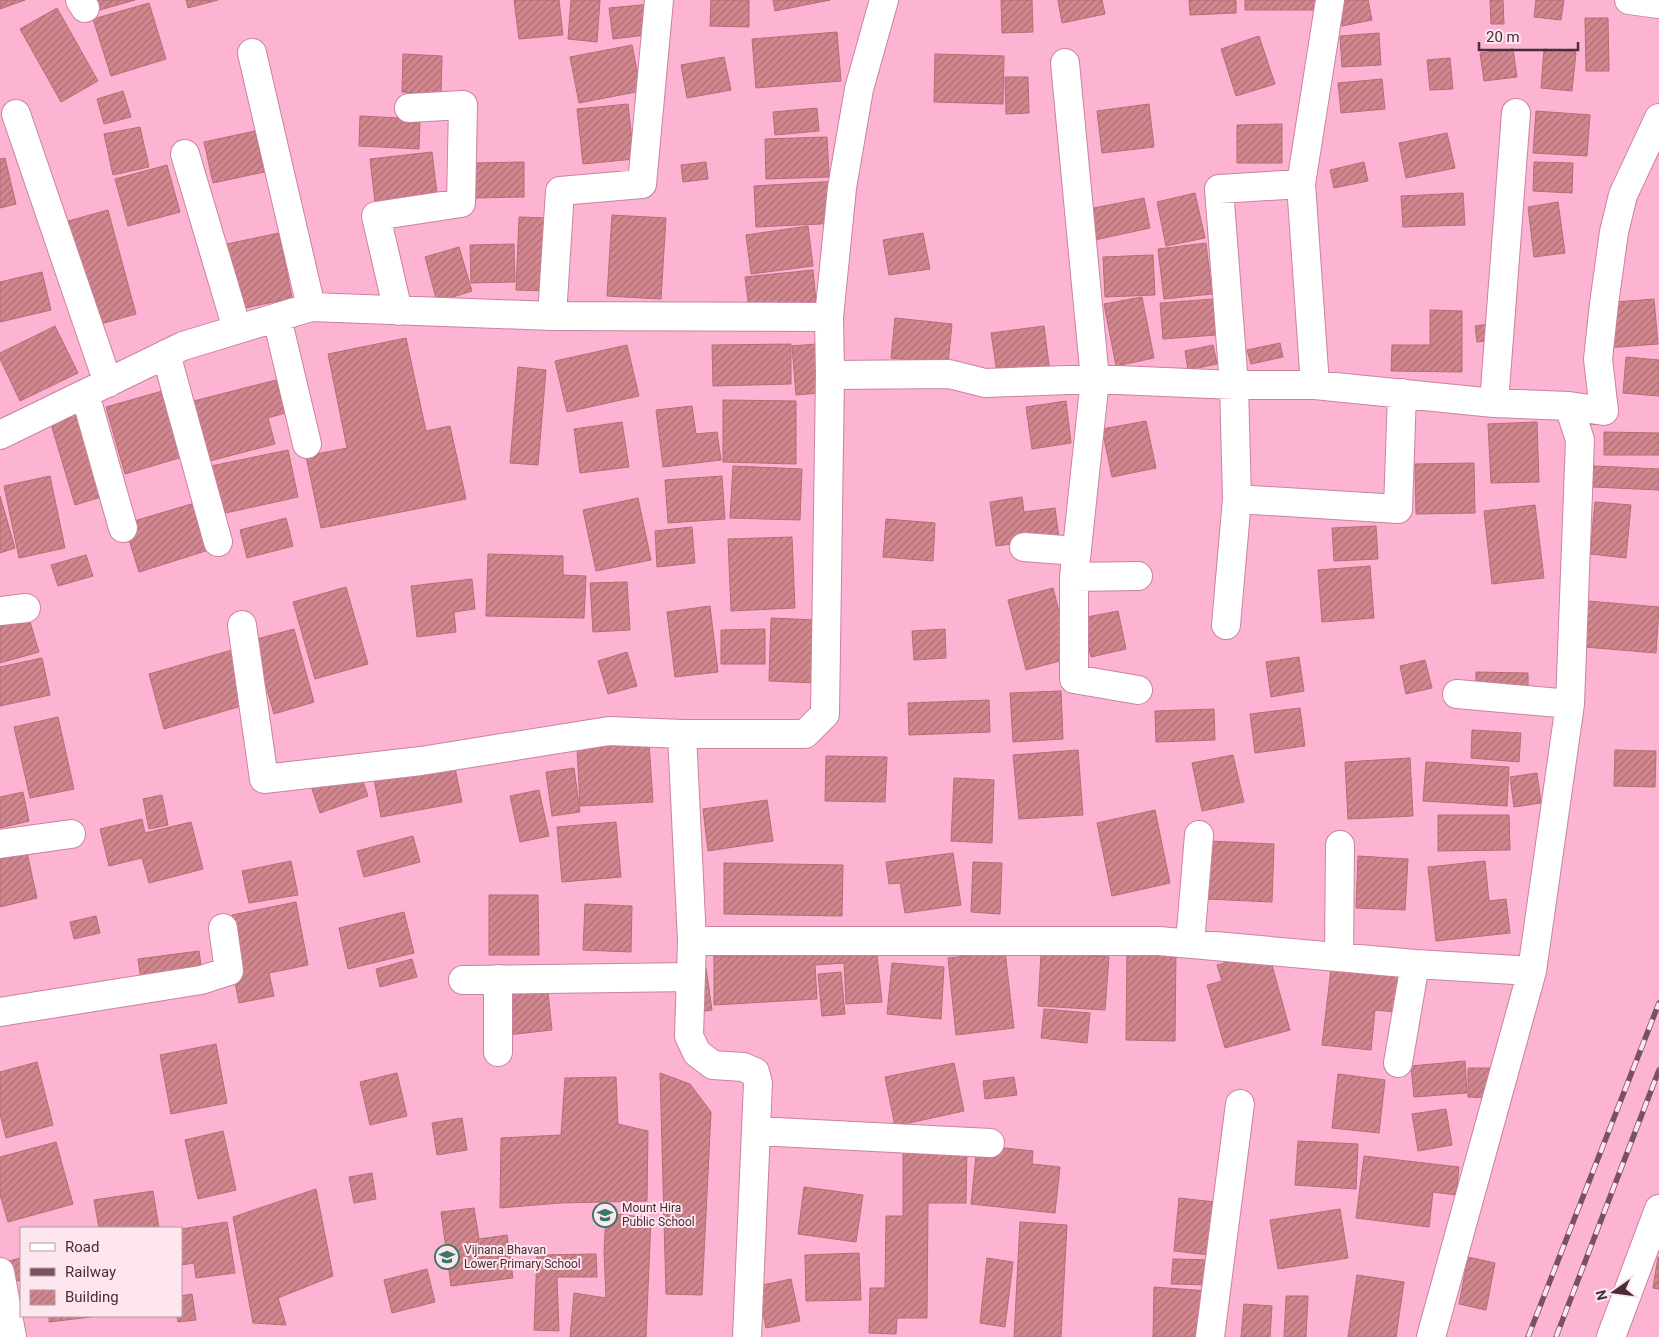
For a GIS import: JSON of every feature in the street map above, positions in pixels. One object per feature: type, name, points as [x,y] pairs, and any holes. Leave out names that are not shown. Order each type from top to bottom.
[{"type":"street","points":[[552,316],[560,191],[642,184],[659,0]]},
{"type":"street","points":[[242,625],[264,779],[421,761],[608,731],[682,734],[804,734],[826,714],[830,317],[842,188],[859,89],[884,0]]},
{"type":"street","points":[[1314,385],[1301,184],[1330,0]]},
{"type":"street","points":[[1629,0],[1659,4]]},
{"type":"street","points":[[252,52],[312,307]]},
{"type":"street","points":[[1065,63],[1095,379],[1076,564],[1074,678],[1138,690]]},
{"type":"street","points":[[398,311],[376,216],[462,203],[463,105],[409,108]]},
{"type":"street","points":[[1494,403],[1516,113]]},
{"type":"street","points":[[16,114],[96,389],[123,528]]},
{"type":"street","points":[[830,375],[949,374],[985,383],[1095,379],[1234,385],[1314,385],[1494,403],[1569,406],[1604,411],[1598,359],[1614,232],[1623,195],[1659,118]]},
{"type":"street","points":[[185,154],[237,329]]},
{"type":"street","points":[[1226,625],[1237,499],[1234,385],[1219,188],[1301,184]]},
{"type":"street","points":[[0,435],[183,346],[312,307],[552,316],[830,317]]},
{"type":"street","points":[[277,318],[307,444]]},
{"type":"street","points":[[166,354],[218,542]]},
{"type":"street","points":[[1237,499],[1398,509],[1402,393]]},
{"type":"street","points":[[1431,1337],[1532,970],[1570,704],[1580,440],[1569,406]]},
{"type":"street","points":[[1024,547],[1076,564],[1138,576]]},
{"type":"street","points":[[1457,694],[1570,704]]},
{"type":"street","points":[[682,734],[692,941],[688,1036],[697,1053],[713,1065],[743,1067],[755,1072],[758,1082],[747,1337]]},
{"type":"street","points":[[0,844],[72,834]]},
{"type":"street","points":[[1190,943],[1199,835]]},
{"type":"street","points":[[1339,957],[1340,845]]},
{"type":"street","points":[[0,1012],[201,980],[229,971],[223,928]]},
{"type":"street","points":[[692,941],[1159,941],[1415,964],[1532,970]]},
{"type":"street","points":[[1398,1063],[1415,964]]},
{"type":"street","points":[[463,980],[691,977]]},
{"type":"street","points":[[498,979],[498,1052]]},
{"type":"street","points":[[1210,1337],[1240,1104]]},
{"type":"street","points":[[756,1131],[990,1144]]},
{"type":"street","points":[[1611,1337],[1659,1209]]},
{"type":"street","points":[[0,1272],[12,1337]]},
{"type":"building","points":[[0,0],[25,0],[0,9]]},
{"type":"building","points":[[85,0],[135,0],[89,13]]},
{"type":"building","points":[[186,0],[218,0],[188,8]]},
{"type":"building","points":[[514,0],[559,0],[563,35],[519,39]]},
{"type":"building","points":[[571,0],[600,0],[597,42],[568,39]]},
{"type":"building","points":[[711,0],[749,0],[749,27],[710,26]]},
{"type":"building","points":[[773,0],[830,0],[775,11]]},
{"type":"building","points":[[1001,0],[1032,0],[1033,32],[1002,33]]},
{"type":"building","points":[[1058,0],[1102,0],[1105,14],[1062,23]]},
{"type":"building","points":[[1189,0],[1236,0],[1236,13],[1190,15]]},
{"type":"building","points":[[1245,0],[1321,0],[1321,10],[1245,10]]},
{"type":"building","points":[[1368,0],[1372,20],[1342,26],[1337,1]]},
{"type":"building","points":[[1490,0],[1503,0],[1504,24],[1491,24]]},
{"type":"building","points":[[1536,0],[1564,0],[1561,20],[1534,17]]},
{"type":"building","points":[[149,3],[166,59],[111,76],[93,19]]},
{"type":"building","points":[[651,4],[655,34],[613,39],[609,8]]},
{"type":"building","points":[[57,8],[98,81],[61,102],[20,29]]},
{"type":"building","points":[[1585,18],[1608,18],[1609,71],[1586,71]]},
{"type":"building","points":[[837,32],[841,81],[756,88],[752,39]]},
{"type":"building","points":[[1379,33],[1381,65],[1342,67],[1340,36]]},
{"type":"building","points":[[1259,36],[1275,84],[1236,96],[1221,49]]},
{"type":"building","points":[[632,45],[641,91],[579,103],[570,57]]},
{"type":"building","points":[[1513,49],[1517,77],[1484,81],[1480,53]]},
{"type":"building","points":[[1544,49],[1576,52],[1572,91],[1541,88]]},
{"type":"building","points":[[403,54],[442,56],[441,94],[402,92]]},
{"type":"building","points":[[935,54],[1004,56],[1003,104],[934,102]]},
{"type":"building","points":[[724,57],[731,90],[687,98],[681,65]]},
{"type":"building","points":[[1450,58],[1453,89],[1430,90],[1427,60]]},
{"type":"building","points":[[1005,77],[1028,77],[1029,113],[1006,114]]},
{"type":"building","points":[[1382,79],[1385,109],[1341,113],[1338,83]]},
{"type":"building","points":[[123,91],[131,117],[104,124],[97,99]]},
{"type":"building","points":[[628,104],[634,159],[583,164],[577,109]]},
{"type":"building","points":[[1149,104],[1154,147],[1102,153],[1097,111]]},
{"type":"building","points":[[817,108],[819,131],[775,135],[773,112]]},
{"type":"building","points":[[1536,111],[1590,115],[1587,156],[1533,153]]},
{"type":"building","points":[[360,116],[420,119],[419,149],[359,146]]},
{"type":"building","points":[[1282,124],[1282,163],[1237,163],[1237,125]]},
{"type":"building","points":[[140,127],[149,167],[113,175],[104,134]]},
{"type":"building","points":[[255,131],[264,172],[213,183],[204,142]]},
{"type":"building","points":[[1447,133],[1455,168],[1406,178],[1399,143]]},
{"type":"building","points":[[827,137],[829,177],[766,179],[765,139]]},
{"type":"building","points":[[432,152],[437,194],[375,202],[370,159]]},
{"type":"building","points":[[5,158],[16,204],[0,208],[0,159]]},
{"type":"building","points":[[524,162],[524,197],[475,198],[475,163]]},
{"type":"building","points":[[706,162],[708,179],[683,182],[681,165]]},
{"type":"building","points":[[1364,162],[1368,181],[1334,188],[1330,170]]},
{"type":"building","points":[[1534,162],[1573,163],[1572,193],[1533,191]]},
{"type":"building","points":[[167,165],[180,212],[128,226],[115,179]]},
{"type":"building","points":[[839,181],[841,223],[756,227],[754,186]]},
{"type":"building","points":[[1195,193],[1205,238],[1166,246],[1157,202]]},
{"type":"building","points":[[1463,193],[1465,225],[1403,227],[1401,196]]},
{"type":"building","points":[[1144,198],[1150,228],[1090,241],[1084,210]]},
{"type":"building","points":[[1558,202],[1565,253],[1534,257],[1528,207]]},
{"type":"building","points":[[108,210],[136,314],[90,327],[61,223]]},
{"type":"building","points":[[612,215],[666,218],[661,299],[607,296]]},
{"type":"building","points":[[519,217],[547,218],[545,291],[516,290]]},
{"type":"building","points":[[808,226],[813,266],[751,274],[746,235]]},
{"type":"building","points":[[279,233],[292,298],[236,310],[222,245]]},
{"type":"building","points":[[923,233],[930,269],[889,275],[883,240]]},
{"type":"building","points":[[1206,243],[1212,294],[1164,299],[1158,249]]},
{"type":"building","points":[[514,244],[515,282],[471,283],[470,245]]},
{"type":"building","points":[[459,247],[472,291],[437,302],[425,257]]},
{"type":"building","points":[[1153,255],[1155,295],[1105,297],[1103,257]]},
{"type":"building","points":[[813,270],[816,302],[749,309],[745,277]]},
{"type":"building","points":[[42,272],[51,310],[0,322],[0,282]]},
{"type":"building","points":[[1142,297],[1154,358],[1116,366],[1104,304]]},
{"type":"building","points":[[1213,299],[1216,335],[1163,339],[1160,303]]},
{"type":"building","points":[[1654,299],[1658,344],[1606,348],[1603,303]]},
{"type":"building","points":[[1430,310],[1462,311],[1462,372],[1391,371],[1392,345],[1430,345]]},
{"type":"building","points":[[895,318],[952,324],[948,364],[891,358]]},
{"type":"building","points":[[1505,322],[1507,338],[1477,342],[1475,326]]},
{"type":"building","points":[[55,326],[78,373],[20,401],[0,359],[0,353]]},
{"type":"building","points":[[1044,326],[1050,373],[998,379],[991,333]]},
{"type":"building","points":[[406,338],[426,431],[450,426],[466,499],[321,528],[306,456],[347,448],[328,354]]},
{"type":"building","points":[[827,343],[832,392],[796,395],[792,346]]},
{"type":"building","points":[[1280,343],[1283,357],[1251,364],[1247,350]]},
{"type":"building","points":[[791,344],[791,384],[713,386],[712,345]]},
{"type":"building","points":[[627,345],[639,396],[567,412],[555,361]]},
{"type":"building","points":[[1213,345],[1217,364],[1188,370],[1185,351]]},
{"type":"building","points":[[1626,357],[1659,360],[1659,396],[1623,393]]},
{"type":"building","points":[[518,367],[546,370],[538,465],[510,463]]},
{"type":"building","points":[[276,380],[285,413],[268,418],[275,444],[206,462],[190,402]]},
{"type":"building","points":[[166,390],[186,456],[125,474],[106,407]]},
{"type":"building","points":[[723,400],[796,401],[796,464],[723,462]]},
{"type":"building","points":[[1066,401],[1071,443],[1032,449],[1026,407]]},
{"type":"building","points":[[692,406],[696,434],[717,432],[721,460],[663,467],[656,410]]},
{"type":"building","points":[[90,412],[114,493],[75,505],[51,424]]},
{"type":"building","points":[[1146,421],[1156,468],[1112,477],[1102,429]]},
{"type":"building","points":[[622,422],[629,467],[580,473],[574,429]]},
{"type":"building","points":[[1537,422],[1539,482],[1491,483],[1488,424]]},
{"type":"building","points":[[1604,432],[1659,433],[1659,455],[1604,455]]},
{"type":"building","points":[[288,450],[298,497],[221,514],[211,466]]},
{"type":"building","points":[[1474,463],[1475,513],[1416,514],[1415,464]]},
{"type":"building","points":[[733,466],[802,469],[800,520],[730,518]]},
{"type":"building","points":[[1594,466],[1659,469],[1659,490],[1593,487]]},
{"type":"building","points":[[50,476],[65,548],[19,558],[4,486]]},
{"type":"building","points":[[722,476],[725,519],[668,523],[665,480]]},
{"type":"building","points":[[0,496],[15,548],[0,553]]},
{"type":"building","points":[[1022,497],[1024,512],[1055,508],[1059,538],[996,546],[990,502]]},
{"type":"building","points":[[638,498],[651,560],[596,571],[583,510]]},
{"type":"building","points":[[198,502],[212,549],[139,572],[124,524]]},
{"type":"building","points":[[1595,502],[1631,505],[1626,558],[1590,554]]},
{"type":"building","points":[[1535,505],[1544,578],[1492,584],[1484,511]]},
{"type":"building","points":[[286,518],[293,546],[247,558],[240,530]]},
{"type":"building","points":[[886,519],[935,523],[933,561],[883,557]]},
{"type":"building","points":[[1376,526],[1378,559],[1334,561],[1332,528]]},
{"type":"building","points":[[692,527],[695,563],[657,567],[655,531]]},
{"type":"building","points":[[792,537],[795,608],[731,611],[728,539]]},
{"type":"building","points":[[488,554],[563,556],[563,575],[586,576],[584,618],[486,616]]},
{"type":"building","points":[[86,555],[93,576],[58,586],[51,565]]},
{"type":"building","points":[[1370,566],[1374,618],[1322,622],[1318,570]]},
{"type":"building","points":[[472,579],[475,609],[454,612],[456,632],[417,637],[411,586]]},
{"type":"building","points":[[627,582],[630,630],[593,632],[590,583]]},
{"type":"building","points":[[346,587],[368,664],[315,679],[293,602]]},
{"type":"building","points":[[1053,588],[1071,658],[1026,670],[1008,600]]},
{"type":"building","points":[[1588,601],[1659,607],[1656,653],[1585,647]]},
{"type":"building","points":[[710,606],[718,672],[675,677],[667,612]]},
{"type":"building","points":[[1118,611],[1126,649],[1091,657],[1082,618]]},
{"type":"building","points":[[28,615],[39,652],[0,663],[0,624]]},
{"type":"building","points":[[771,618],[817,620],[816,683],[769,681]]},
{"type":"building","points":[[294,629],[314,702],[274,714],[253,640]]},
{"type":"building","points":[[765,629],[765,664],[721,664],[721,630]]},
{"type":"building","points":[[945,629],[946,658],[914,660],[912,631]]},
{"type":"building","points":[[232,650],[248,704],[164,729],[149,674]]},
{"type":"building","points":[[627,652],[637,686],[608,694],[598,661]]},
{"type":"building","points":[[1299,657],[1304,691],[1271,697],[1266,662]]},
{"type":"building","points":[[42,658],[50,695],[0,706],[0,667]]},
{"type":"building","points":[[1425,660],[1432,688],[1406,694],[1400,666]]},
{"type":"building","points":[[1476,672],[1528,673],[1528,703],[1476,703]]},
{"type":"building","points":[[1061,691],[1063,739],[1013,742],[1010,693]]},
{"type":"building","points":[[989,700],[990,732],[909,735],[908,703]]},
{"type":"building","points":[[1300,708],[1305,746],[1255,753],[1250,714]]},
{"type":"building","points":[[1214,709],[1215,740],[1156,742],[1155,711]]},
{"type":"building","points":[[58,717],[74,789],[30,798],[14,727]]},
{"type":"building","points":[[1472,730],[1521,733],[1519,762],[1471,758]]},
{"type":"building","points":[[649,743],[653,802],[580,806],[577,747]]},
{"type":"building","points":[[1078,750],[1083,815],[1019,819],[1013,755]]},
{"type":"building","points":[[1615,750],[1656,751],[1655,787],[1614,786]]},
{"type":"building","points":[[1233,755],[1244,802],[1202,811],[1192,763]]},
{"type":"building","points":[[826,756],[887,757],[885,802],[825,801]]},
{"type":"building","points":[[1410,758],[1413,816],[1348,819],[1345,762]]},
{"type":"building","points":[[1426,762],[1509,767],[1507,806],[1423,801]]},
{"type":"building","points":[[454,763],[462,802],[381,817],[374,779]]},
{"type":"building","points":[[574,768],[580,812],[552,816],[546,772]]},
{"type":"building","points":[[359,770],[368,796],[320,813],[311,786]]},
{"type":"building","points":[[1537,773],[1541,803],[1514,807],[1510,777]]},
{"type":"building","points":[[954,778],[994,780],[992,843],[951,841]]},
{"type":"building","points":[[539,790],[549,836],[520,842],[510,796]]},
{"type":"building","points":[[23,792],[29,821],[0,828],[0,797]]},
{"type":"building","points":[[162,795],[168,825],[149,829],[143,799]]},
{"type":"building","points":[[767,800],[773,841],[708,851],[703,809]]},
{"type":"building","points":[[1155,810],[1170,883],[1112,896],[1097,823]]},
{"type":"building","points":[[1438,815],[1509,815],[1510,850],[1438,851]]},
{"type":"building","points":[[142,819],[145,833],[191,822],[203,869],[149,883],[142,858],[109,866],[100,829]]},
{"type":"building","points":[[616,822],[621,877],[562,882],[557,827]]},
{"type":"building","points":[[413,836],[420,862],[364,877],[357,851]]},
{"type":"building","points":[[1209,841],[1274,844],[1272,902],[1206,899]]},
{"type":"building","points":[[26,848],[37,898],[0,907],[0,854]]},
{"type":"building","points":[[953,853],[961,905],[905,913],[900,883],[889,884],[886,862]]},
{"type":"building","points":[[1358,856],[1408,859],[1405,910],[1356,908]]},
{"type":"building","points":[[291,861],[298,895],[249,903],[242,871]]},
{"type":"building","points":[[1485,861],[1489,901],[1506,899],[1510,933],[1436,941],[1428,867]]},
{"type":"building","points":[[973,862],[1002,863],[1000,914],[971,912]]},
{"type":"building","points":[[724,863],[843,865],[842,916],[724,914]]},
{"type":"building","points":[[489,895],[538,895],[539,955],[489,955]]},
{"type":"building","points":[[296,902],[308,965],[269,973],[274,996],[239,1003],[229,951],[239,949],[232,915]]},
{"type":"building","points":[[585,904],[632,906],[631,952],[583,950]]},
{"type":"building","points":[[404,912],[414,953],[348,969],[339,928]]},
{"type":"building","points":[[96,916],[100,933],[74,939],[70,922]]},
{"type":"building","points":[[1127,947],[1176,947],[1175,1041],[1126,1040]]},
{"type":"building","points":[[199,951],[204,986],[143,994],[138,959]]},
{"type":"building","points":[[1268,951],[1290,1030],[1225,1048],[1207,985],[1222,981],[1217,965]]},
{"type":"building","points":[[1005,952],[1014,1028],[956,1035],[948,958]]},
{"type":"building","points":[[1041,953],[1109,957],[1105,1010],[1038,1006]]},
{"type":"building","points":[[877,955],[882,1002],[846,1004],[844,963],[815,965],[817,999],[714,1005],[714,956]]},
{"type":"building","points":[[412,959],[417,977],[380,987],[376,969]]},
{"type":"building","points":[[892,963],[944,967],[941,1019],[887,1014]]},
{"type":"building","points":[[706,968],[712,1010],[691,1013],[685,970]]},
{"type":"building","points":[[1331,969],[1401,977],[1397,1012],[1375,1010],[1371,1050],[1322,1045]]},
{"type":"building","points":[[841,972],[845,1014],[822,1016],[818,974]]},
{"type":"building","points":[[547,984],[552,1030],[507,1035],[502,989]]},
{"type":"building","points":[[1044,1009],[1090,1013],[1087,1043],[1041,1038]]},
{"type":"building","points":[[216,1044],[227,1103],[171,1114],[160,1055]]},
{"type":"building","points":[[1465,1061],[1467,1093],[1414,1097],[1411,1066]]},
{"type":"building","points":[[37,1062],[53,1125],[6,1138],[0,1114],[0,1072]]},
{"type":"building","points":[[954,1063],[964,1111],[895,1126],[885,1077]]},
{"type":"building","points":[[1468,1068],[1491,1068],[1490,1098],[1468,1097]]},
{"type":"building","points":[[397,1073],[407,1116],[370,1125],[360,1082]]},
{"type":"building","name":"Mount Hira Public School","points":[[660,1073],[690,1084],[711,1112],[702,1295],[666,1294]]},
{"type":"building","points":[[1338,1074],[1385,1080],[1379,1133],[1332,1128]]},
{"type":"building","name":"Mount Hira Public School","points":[[616,1077],[618,1124],[648,1131],[647,1201],[560,1203],[500,1208],[501,1138],[561,1135],[565,1078]]},
{"type":"building","points":[[1014,1077],[1017,1095],[985,1099],[983,1081]]},
{"type":"building","points":[[1446,1109],[1452,1145],[1418,1151],[1412,1114]]},
{"type":"building","points":[[462,1118],[467,1150],[437,1155],[432,1123]]},
{"type":"building","points":[[223,1131],[236,1190],[198,1199],[185,1140]]},
{"type":"building","points":[[1298,1141],[1358,1144],[1356,1189],[1295,1185]]},
{"type":"building","points":[[56,1142],[73,1204],[8,1222],[0,1195],[0,1157]]},
{"type":"building","points":[[903,1145],[967,1145],[966,1203],[928,1203],[927,1318],[897,1318],[896,1334],[869,1333],[870,1288],[885,1288],[886,1216],[903,1216]]},
{"type":"building","points":[[977,1145],[1033,1151],[1032,1164],[1060,1167],[1055,1213],[971,1204]]},
{"type":"building","points":[[1364,1156],[1459,1167],[1456,1195],[1433,1192],[1429,1227],[1356,1218]]},
{"type":"building","points":[[372,1173],[376,1199],[354,1203],[349,1177]]},
{"type":"building","points":[[804,1187],[863,1195],[856,1242],[798,1234]]},
{"type":"building","points":[[316,1189],[333,1276],[278,1298],[286,1325],[253,1323],[233,1217]]},
{"type":"building","points":[[153,1191],[159,1227],[99,1227],[94,1200]]},
{"type":"building","points":[[1179,1198],[1215,1202],[1210,1255],[1174,1251]]},
{"type":"building","points":[[474,1208],[479,1239],[507,1235],[513,1278],[451,1286],[441,1212]]},
{"type":"building","points":[[1340,1209],[1348,1258],[1278,1269],[1270,1220]]},
{"type":"building","name":"Mount Hira Public School","points":[[606,1213],[651,1218],[646,1337],[570,1337],[574,1293],[606,1298],[604,1252]]},
{"type":"building","points":[[227,1222],[235,1273],[196,1278],[194,1263],[182,1265],[182,1229]]},
{"type":"building","points":[[1020,1222],[1067,1225],[1061,1337],[1014,1337]]},
{"type":"building","points":[[859,1253],[861,1300],[806,1301],[805,1255]]},
{"type":"building","points":[[596,1254],[597,1277],[557,1277],[559,1331],[534,1330],[537,1255]]},
{"type":"building","points":[[1468,1257],[1495,1263],[1486,1310],[1459,1304]]},
{"type":"building","points":[[1659,1257],[1659,1289],[1653,1288]]},
{"type":"building","points":[[20,1258],[20,1280],[0,1285],[0,1263]]},
{"type":"building","points":[[987,1258],[1013,1262],[1005,1327],[980,1323]]},
{"type":"building","points":[[1173,1259],[1212,1260],[1212,1285],[1171,1284]]},
{"type":"building","points":[[427,1269],[435,1302],[392,1313],[384,1280]]},
{"type":"building","points":[[1357,1275],[1404,1282],[1396,1337],[1348,1337]]},
{"type":"building","points":[[791,1279],[800,1321],[766,1328],[758,1286]]},
{"type":"building","points":[[1154,1287],[1208,1291],[1198,1337],[1153,1337]]},
{"type":"building","points":[[192,1294],[196,1320],[178,1322],[177,1317],[182,1317],[182,1296]]},
{"type":"building","points":[[1286,1296],[1308,1296],[1306,1337],[1284,1337]]},
{"type":"building","points":[[1244,1304],[1272,1306],[1270,1337],[1241,1337]]},
{"type":"building","points":[[49,1317],[91,1317],[49,1322]]},
{"type":"railway","points":[[1528,1337],[1659,1003]]},
{"type":"railway","points":[[1556,1337],[1659,1070]]},
{"type":"place","name":"Mount Hira Public School","points":[[605,1215]]},
{"type":"place","name":"Vijnana Bhavan Lower Primary School","points":[[447,1257]]}]
